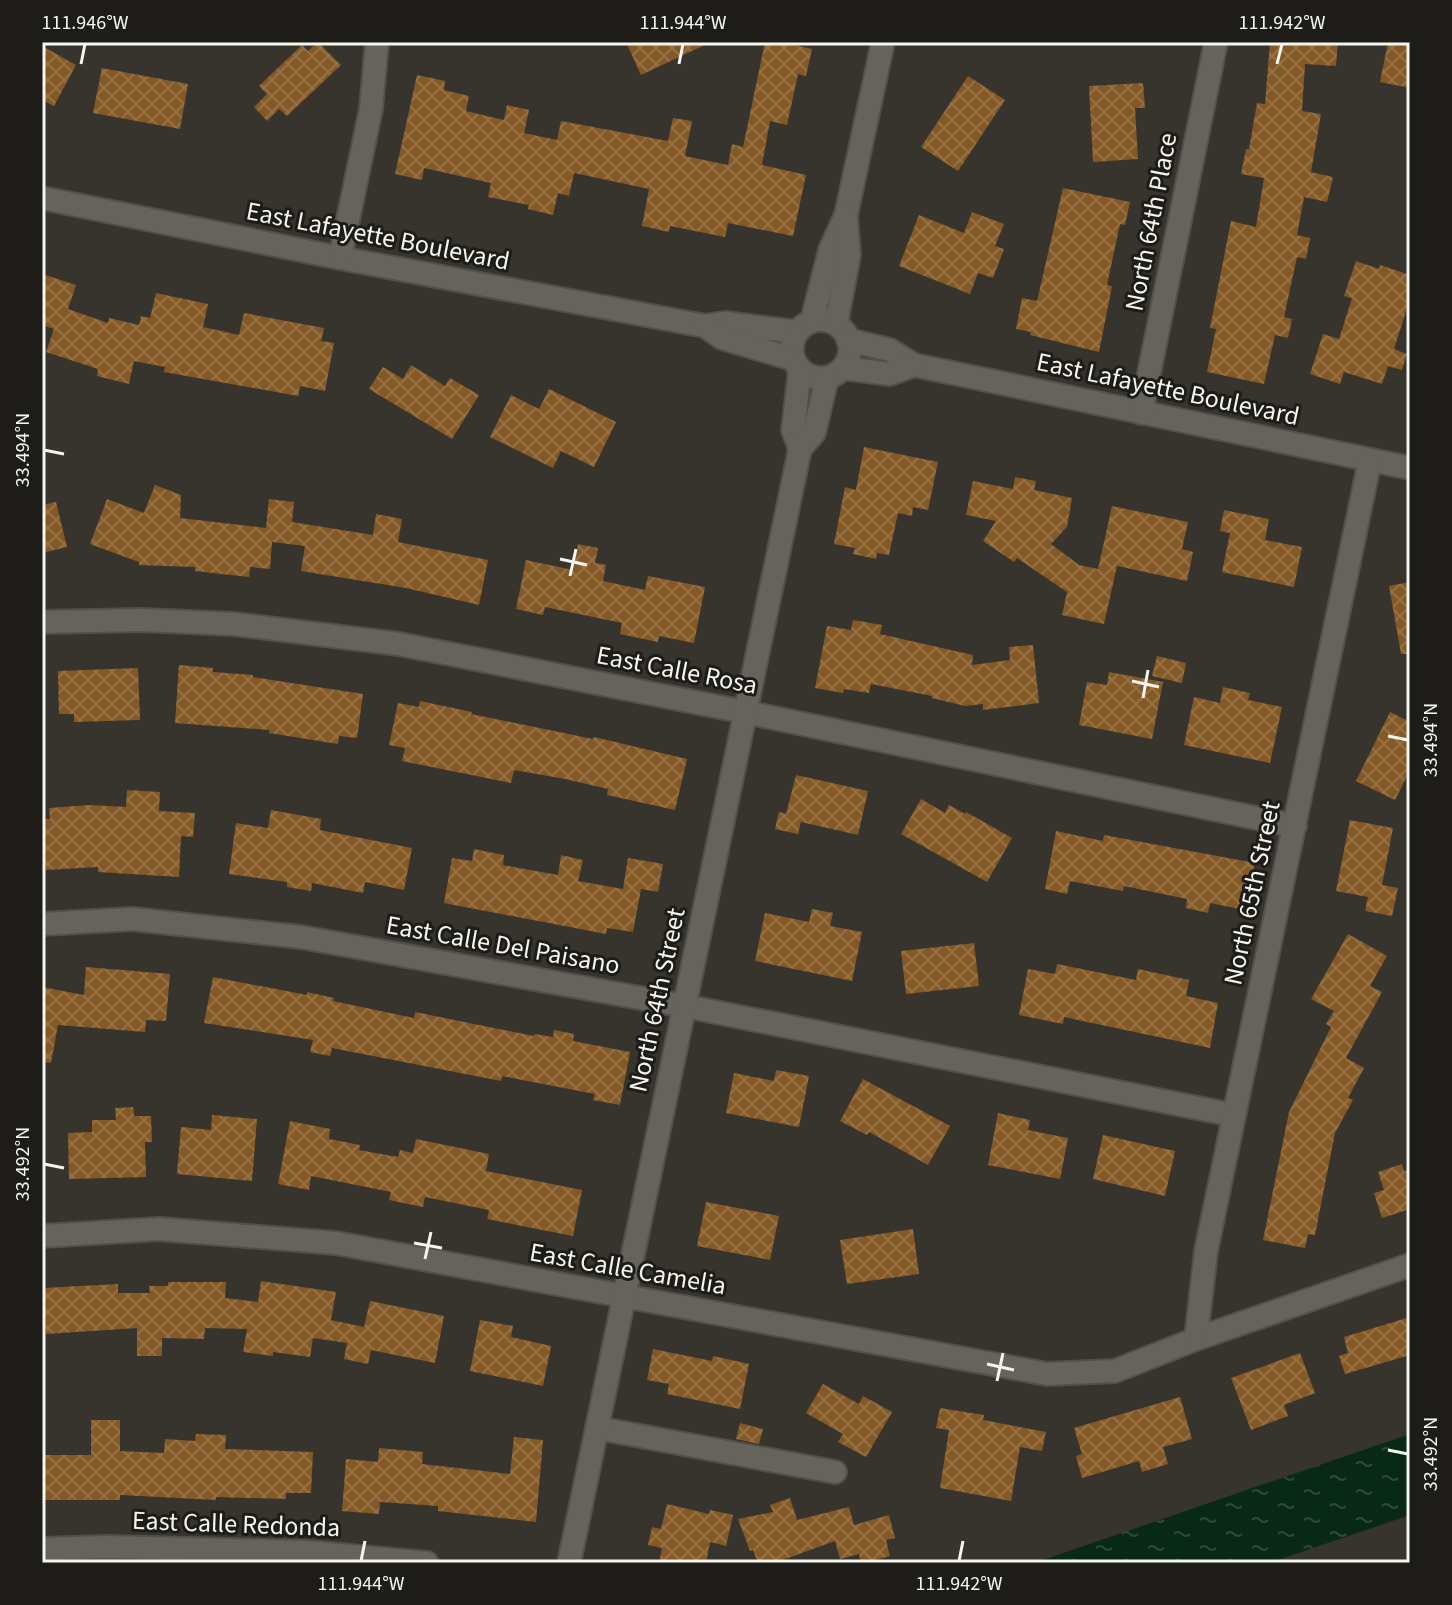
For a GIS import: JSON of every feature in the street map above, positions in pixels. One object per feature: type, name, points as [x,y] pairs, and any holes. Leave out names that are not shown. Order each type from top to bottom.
[{"type":"street","points":[[340,258],[371,109],[377,42]]},
{"type":"street","points":[[846,215],[849,255],[842,332],[850,354],[835,373],[813,377],[797,365],[791,349],[804,326],[830,250],[846,215],[883,42]]},
{"type":"street","name":"North 64th Place","points":[[1141,413],[1216,42]]},
{"type":"street","name":"East Lafayette Boulevard","points":[[42,198],[340,258],[705,326],[725,323],[804,326]]},
{"type":"street","points":[[804,326],[820,320],[842,332]]},
{"type":"street","name":"East Lafayette Boulevard","points":[[705,326],[722,338],[797,365]]},
{"type":"street","name":"East Lafayette Boulevard","points":[[842,332],[890,350],[914,365],[1410,468]]},
{"type":"street","name":"North 64th Street","points":[[797,365],[793,430],[800,449]]},
{"type":"street","name":"East Lafayette Boulevard","points":[[835,373],[890,374],[914,365]]},
{"type":"street","name":"North 64th Street","points":[[569,1563],[800,449],[814,433],[835,373]]},
{"type":"street","name":"North 65th Street","points":[[1196,1339],[1206,1251],[1370,460]]},
{"type":"street","name":"East Calle Rosa","points":[[42,622],[142,620],[234,624],[399,644],[1295,826]]},
{"type":"street","name":"East Calle Del Paisano","points":[[42,924],[132,919],[301,937],[685,1006],[1233,1115]]},
{"type":"street","name":"East Calle Camelia","points":[[42,1236],[159,1229],[336,1243],[1047,1374],[1115,1371],[1196,1339],[1410,1265]]},
{"type":"street","points":[[597,1428],[835,1472]]},
{"type":"street","name":"East Calle Redonda","points":[[42,1549],[107,1547],[306,1552],[427,1563]]},
{"type":"water","points":[[1410,1434],[1410,1515],[1269,1563],[1034,1563]]},
{"type":"building","points":[[318,42],[341,65],[287,116],[279,109],[267,121],[254,107],[267,94],[259,86],[302,45],[308,51]]},
{"type":"building","points":[[626,42],[711,42],[641,75]]},
{"type":"building","points":[[765,42],[812,49],[806,76],[798,74],[787,125],[770,121],[762,165],[806,175],[793,236],[728,223],[725,237],[670,226],[669,232],[642,226],[649,189],[574,173],[569,196],[558,193],[553,215],[528,209],[529,205],[488,197],[491,183],[424,168],[422,180],[395,174],[417,75],[445,81],[444,90],[469,96],[466,111],[504,120],[507,105],[529,110],[524,133],[557,140],[561,121],[668,141],[673,118],[692,121],[685,156],[728,165],[732,144],[743,147]]},
{"type":"building","points":[[1270,42],[1338,42],[1336,66],[1305,64],[1302,111],[1321,114],[1311,172],[1333,177],[1327,202],[1304,197],[1297,235],[1310,238],[1306,259],[1297,257],[1284,317],[1292,319],[1288,338],[1275,335],[1264,384],[1207,372],[1216,329],[1210,328],[1231,221],[1256,227],[1264,178],[1241,174],[1257,103],[1265,104]]},
{"type":"building","points":[[1388,42],[1410,42],[1410,88],[1380,82]]},
{"type":"building","points":[[42,46],[76,65],[54,106],[42,100]]},
{"type":"building","points":[[102,68],[188,84],[180,129],[93,113]]},
{"type":"building","points":[[968,76],[1005,100],[958,171],[921,147]]},
{"type":"building","points":[[1143,83],[1145,108],[1135,108],[1138,159],[1093,162],[1089,86]]},
{"type":"building","points":[[1063,188],[1130,202],[1125,225],[1120,224],[1107,285],[1112,286],[1099,352],[1016,329],[1022,298],[1037,301]]},
{"type":"building","points":[[972,212],[1004,224],[995,246],[1004,249],[993,278],[978,273],[970,294],[899,266],[919,215],[964,233]]},
{"type":"building","points":[[1356,261],[1410,275],[1410,299],[1394,349],[1407,354],[1402,370],[1388,366],[1382,384],[1344,372],[1340,384],[1310,374],[1323,334],[1339,339],[1352,298],[1344,296]]},
{"type":"building","points":[[42,274],[76,285],[68,309],[108,323],[109,318],[139,325],[141,316],[150,318],[156,293],[208,304],[203,327],[239,335],[244,313],[324,328],[321,341],[334,343],[325,391],[300,386],[298,396],[164,372],[165,367],[134,361],[129,384],[97,376],[98,369],[46,352],[54,329],[42,325]]},
{"type":"building","points":[[411,365],[445,386],[450,378],[479,395],[452,439],[369,389],[383,367],[403,379]]},
{"type":"building","points":[[549,389],[616,422],[594,467],[561,451],[553,468],[490,437],[511,395],[539,409]]},
{"type":"building","points":[[864,447],[938,462],[928,510],[913,507],[912,516],[898,513],[889,555],[877,553],[876,559],[853,554],[855,548],[834,544],[845,487],[856,490]]},
{"type":"building","points":[[1015,477],[1036,481],[1034,490],[1072,498],[1067,527],[1051,544],[1079,565],[1098,569],[1112,506],[1188,522],[1182,549],[1193,552],[1187,581],[1117,566],[1104,624],[1062,615],[1067,592],[1017,558],[1014,562],[983,541],[996,521],[966,515],[973,481],[1013,489]]},
{"type":"building","points":[[155,485],[181,495],[180,518],[266,528],[269,499],[294,502],[292,522],[373,535],[376,514],[402,519],[398,542],[488,560],[479,605],[406,588],[301,571],[305,546],[272,542],[270,569],[250,567],[249,577],[195,571],[195,567],[139,565],[139,562],[90,544],[107,499],[144,513]]},
{"type":"building","points":[[56,502],[67,547],[42,553],[42,505]]},
{"type":"building","points":[[1224,510],[1269,519],[1265,540],[1302,547],[1294,587],[1222,572],[1230,533],[1220,531]]},
{"type":"building","points":[[578,544],[598,548],[595,563],[606,565],[603,581],[645,590],[648,576],[705,587],[694,643],[659,636],[658,642],[620,634],[622,623],[545,607],[543,615],[516,609],[526,560],[573,570]]},
{"type":"building","points":[[1410,582],[1410,654],[1401,654],[1389,586]]},
{"type":"building","points":[[853,620],[882,625],[880,634],[973,655],[972,665],[1010,660],[1009,647],[1033,645],[1039,703],[983,710],[983,704],[965,706],[871,684],[869,693],[815,688],[827,626],[851,630]]},
{"type":"building","points":[[1157,656],[1186,663],[1182,683],[1152,676]]},
{"type":"building","points":[[179,665],[363,694],[357,738],[339,736],[338,744],[269,733],[270,730],[175,723]]},
{"type":"building","points":[[138,668],[140,720],[74,722],[74,714],[59,714],[58,671]]},
{"type":"building","points":[[1109,672],[1163,682],[1152,739],[1079,725],[1087,682],[1107,685]]},
{"type":"building","points":[[1223,687],[1250,693],[1248,700],[1282,707],[1270,763],[1184,745],[1194,697],[1220,703]]},
{"type":"building","points":[[420,701],[687,759],[675,810],[607,795],[608,789],[565,779],[514,770],[511,783],[402,761],[405,748],[389,745],[398,703],[419,707]]},
{"type":"building","points":[[1390,712],[1410,722],[1410,770],[1395,800],[1356,781]]},
{"type":"building","points":[[796,775],[868,791],[858,835],[801,822],[798,834],[775,829],[779,812],[786,814]]},
{"type":"building","points":[[127,790],[160,792],[159,811],[195,813],[193,837],[181,836],[179,877],[98,872],[98,867],[46,870],[45,860],[42,861],[42,819],[50,819],[49,808],[89,805],[126,807]]},
{"type":"building","points":[[921,799],[945,813],[949,805],[966,812],[1012,838],[987,882],[901,834]]},
{"type":"building","points":[[271,810],[321,819],[320,830],[412,848],[404,890],[365,882],[363,893],[312,883],[311,891],[287,887],[287,882],[229,874],[236,823],[268,828]]},
{"type":"building","points":[[1350,820],[1393,828],[1382,885],[1398,888],[1392,916],[1365,911],[1368,897],[1336,891]]},
{"type":"building","points":[[1056,831],[1103,841],[1104,835],[1255,863],[1245,910],[1210,903],[1208,913],[1186,908],[1187,899],[1124,886],[1123,891],[1070,881],[1067,894],[1045,889]]},
{"type":"building","points":[[474,849],[504,855],[503,865],[558,875],[561,855],[583,860],[578,881],[623,889],[628,858],[663,864],[658,892],[641,889],[633,932],[607,928],[606,934],[444,903],[452,858],[472,861]]},
{"type":"building","points":[[812,909],[833,913],[830,926],[862,932],[852,981],[755,961],[765,913],[809,922]]},
{"type":"building","points":[[1348,934],[1387,956],[1370,986],[1382,992],[1346,1058],[1364,1068],[1348,1098],[1353,1100],[1335,1133],[1315,1235],[1308,1234],[1305,1248],[1263,1240],[1289,1112],[1331,1027],[1326,1024],[1334,1011],[1311,999]]},
{"type":"building","points":[[974,943],[979,986],[906,994],[901,951]]},
{"type":"building","points":[[1057,964],[1136,980],[1138,969],[1189,980],[1186,996],[1218,1003],[1210,1048],[1064,1017],[1063,1024],[1019,1015],[1028,969],[1055,974]]},
{"type":"building","points":[[86,967],[170,974],[166,1021],[146,1020],[145,1032],[58,1025],[51,1063],[42,1062],[42,987],[84,995]]},
{"type":"building","points":[[213,977],[307,995],[307,992],[334,998],[333,1001],[414,1018],[415,1012],[534,1036],[553,1037],[554,1030],[574,1034],[573,1041],[630,1052],[620,1105],[593,1100],[595,1094],[502,1076],[501,1081],[332,1048],[330,1056],[310,1052],[313,1040],[204,1023]]},
{"type":"building","points":[[776,1070],[809,1076],[799,1127],[726,1113],[734,1073],[774,1081]]},
{"type":"building","points":[[863,1079],[950,1126],[928,1165],[869,1132],[867,1135],[840,1121]]},
{"type":"building","points":[[133,1107],[134,1116],[151,1116],[152,1142],[145,1142],[146,1177],[69,1179],[68,1133],[92,1132],[92,1120],[116,1120],[115,1108]]},
{"type":"building","points":[[998,1113],[1030,1120],[1028,1130],[1068,1138],[1060,1179],[988,1165]]},
{"type":"building","points":[[212,1115],[257,1119],[252,1181],[177,1174],[181,1127],[211,1130]]},
{"type":"building","points":[[290,1121],[330,1129],[329,1139],[360,1145],[359,1150],[398,1157],[400,1150],[413,1153],[416,1139],[489,1154],[486,1171],[582,1190],[573,1236],[487,1219],[489,1210],[425,1197],[423,1207],[389,1200],[391,1192],[311,1176],[309,1190],[278,1184]]},
{"type":"building","points":[[1103,1135],[1175,1151],[1165,1196],[1093,1179]]},
{"type":"building","points":[[1402,1164],[1404,1171],[1410,1170],[1410,1209],[1382,1218],[1374,1193],[1384,1190],[1378,1172]]},
{"type":"building","points":[[706,1202],[779,1216],[770,1260],[697,1246]]},
{"type":"building","points":[[913,1229],[919,1274],[847,1284],[840,1240]]},
{"type":"building","points":[[261,1281],[336,1292],[331,1320],[364,1327],[370,1301],[444,1316],[435,1363],[371,1350],[368,1364],[344,1359],[347,1343],[313,1338],[310,1357],[243,1352],[247,1329],[205,1328],[204,1339],[162,1338],[162,1356],[137,1356],[137,1328],[46,1334],[43,1288],[118,1284],[118,1293],[150,1293],[149,1286],[168,1286],[168,1282],[226,1282],[225,1298],[258,1302]]},
{"type":"building","points":[[1410,1317],[1410,1355],[1345,1374],[1339,1356],[1348,1353],[1344,1337]]},
{"type":"building","points":[[480,1320],[513,1326],[511,1337],[551,1346],[543,1386],[470,1371]]},
{"type":"building","points":[[653,1349],[712,1361],[713,1356],[749,1364],[740,1409],[667,1394],[669,1384],[647,1380]]},
{"type":"building","points":[[1300,1353],[1315,1393],[1284,1405],[1288,1416],[1251,1430],[1231,1378]]},
{"type":"building","points":[[823,1384],[859,1404],[863,1396],[892,1412],[866,1457],[838,1442],[843,1434],[806,1413]]},
{"type":"building","points":[[1180,1397],[1192,1439],[1163,1447],[1168,1464],[1142,1472],[1139,1461],[1082,1478],[1076,1456],[1082,1454],[1074,1428]]},
{"type":"building","points":[[940,1408],[984,1415],[983,1420],[1046,1432],[1042,1451],[1020,1447],[1011,1501],[940,1488],[949,1430],[936,1428]]},
{"type":"building","points":[[91,1420],[120,1420],[120,1451],[164,1453],[165,1439],[195,1441],[196,1434],[226,1435],[225,1449],[313,1452],[311,1493],[286,1493],[286,1499],[216,1497],[216,1500],[120,1495],[120,1500],[44,1500],[44,1455],[91,1455]]},
{"type":"building","points":[[740,1423],[763,1429],[759,1444],[736,1439]]},
{"type":"building","points":[[514,1437],[543,1440],[536,1522],[438,1511],[438,1506],[380,1502],[379,1514],[342,1511],[346,1459],[378,1462],[379,1448],[423,1452],[422,1464],[510,1474]]},
{"type":"building","points":[[790,1498],[797,1520],[849,1507],[854,1525],[889,1515],[895,1538],[886,1540],[890,1556],[865,1563],[861,1563],[859,1554],[840,1559],[835,1541],[774,1563],[758,1563],[738,1519],[773,1512],[770,1505]]},
{"type":"building","points":[[667,1504],[709,1514],[710,1510],[733,1515],[726,1546],[710,1542],[706,1563],[659,1563],[662,1548],[648,1545],[652,1527],[661,1529]]}]
